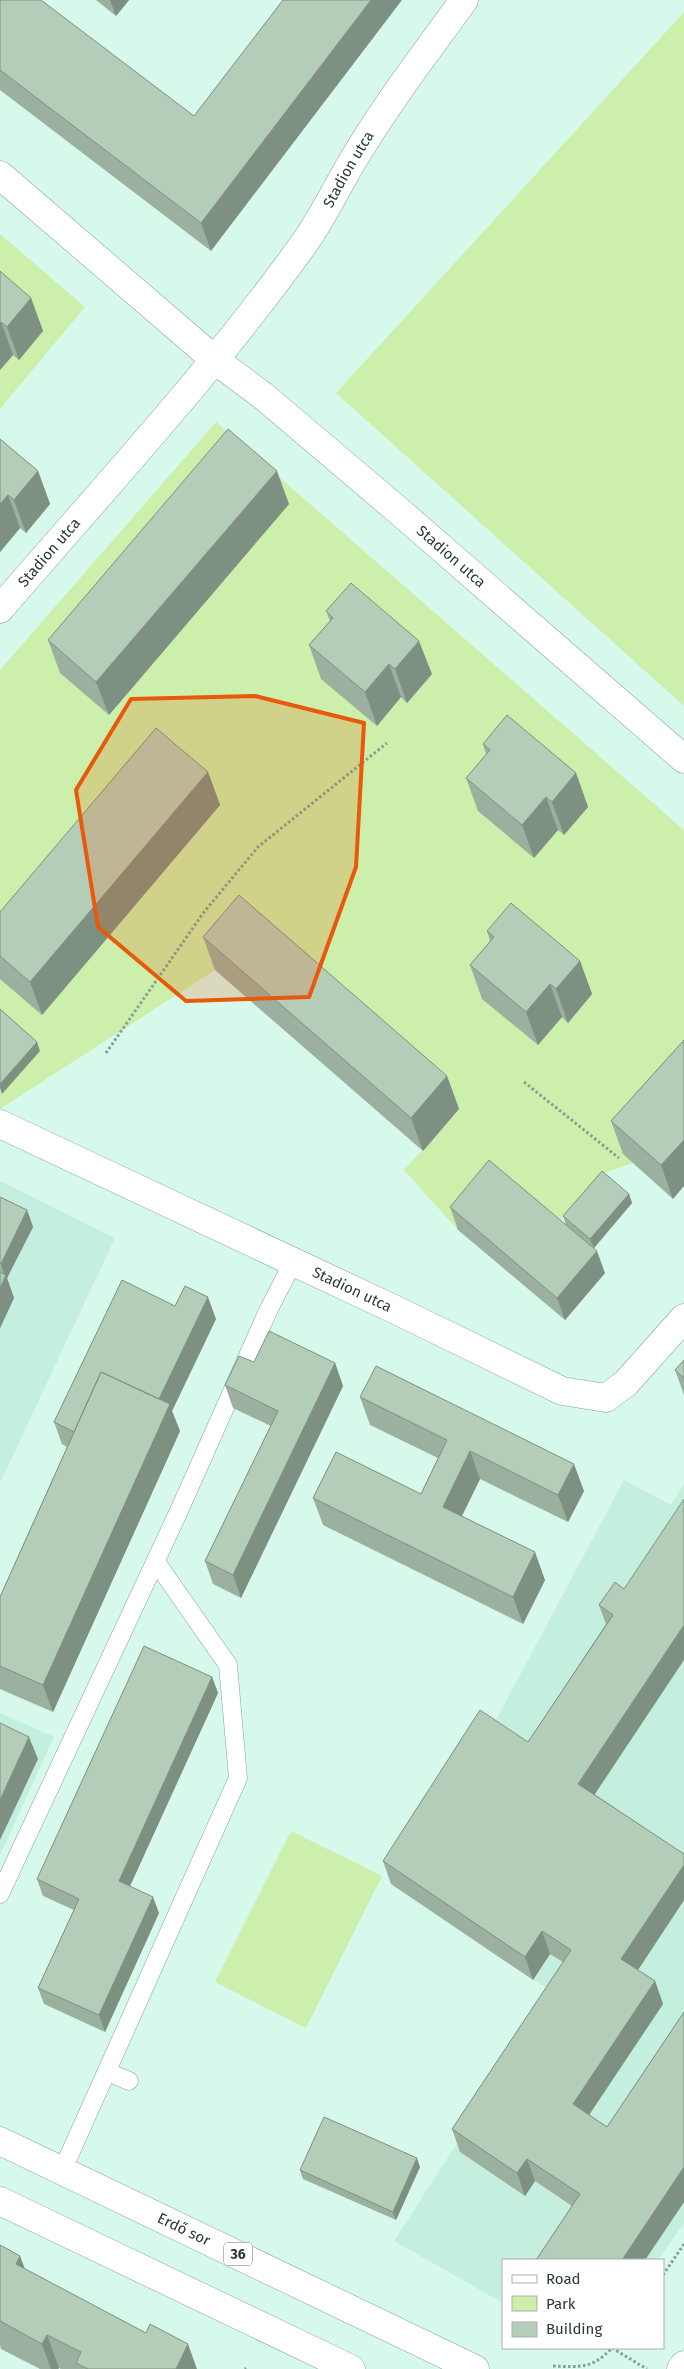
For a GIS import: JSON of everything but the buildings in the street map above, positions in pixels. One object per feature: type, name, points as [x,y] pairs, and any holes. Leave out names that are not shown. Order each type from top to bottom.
[{"type":"street","name":"Stadion utca","points":[[0,609],[215,360],[305,243],[358,152],[464,0]]},
{"type":"street","name":"Stadion utca","points":[[0,175],[215,360],[262,395],[400,512],[684,759]]},
{"type":"street","name":"Stadion utca","points":[[0,1124],[562,1391],[606,1398],[626,1383],[684,1318]]},
{"type":"street","name":"Erdő sor","points":[[0,2141],[63,2169],[475,2369]]},
{"type":"street","points":[[0,2201],[351,2369]]},
{"type":"street","points":[[681,2369],[684,2365]]},
{"type":"lane","points":[[0,1894],[156,1562],[268,1311],[293,1262]]},
{"type":"lane","points":[[63,2169],[238,1778],[228,1665],[156,1562]]},
{"type":"lane","points":[[108,2072],[128,2081]]},
{"type":"path","points":[[106,1053],[204,912],[258,847],[387,743]]},
{"type":"path","points":[[524,1082],[619,1158]]},
{"type":"path","points":[[664,2274],[684,2244]]},
{"type":"path","points":[[553,2366],[583,2367],[599,2362],[611,2349]]},
{"type":"path","points":[[614,2349],[647,2369]]},
{"type":"highlighted area","points":[[255,696],[364,723],[356,867],[309,997],[186,1001],[98,927],[76,790],[131,699]]},
{"type":"shaded area","points":[[0,1181],[115,1238],[0,1483]]},
{"type":"shaded area","points":[[624,1480],[671,1505],[684,1484],[684,2223],[659,2259],[502,2259],[502,2302],[394,2241],[554,1993],[391,1884],[489,1733]]},
{"type":"shaded area","points":[[0,1713],[54,1737],[0,1855]]},
{"type":"green space","points":[[684,12],[684,706],[336,393]]},
{"type":"green space","points":[[0,234],[85,307],[0,409]]},
{"type":"green space","points":[[216,422],[684,830],[684,1086],[623,1154],[633,1163],[601,1174],[554,1227],[458,1230],[404,1170],[459,1110],[251,929],[215,970],[0,1109],[0,670]]},
{"type":"green space","points":[[291,1831],[382,1876],[306,2028],[215,1982]]}]
